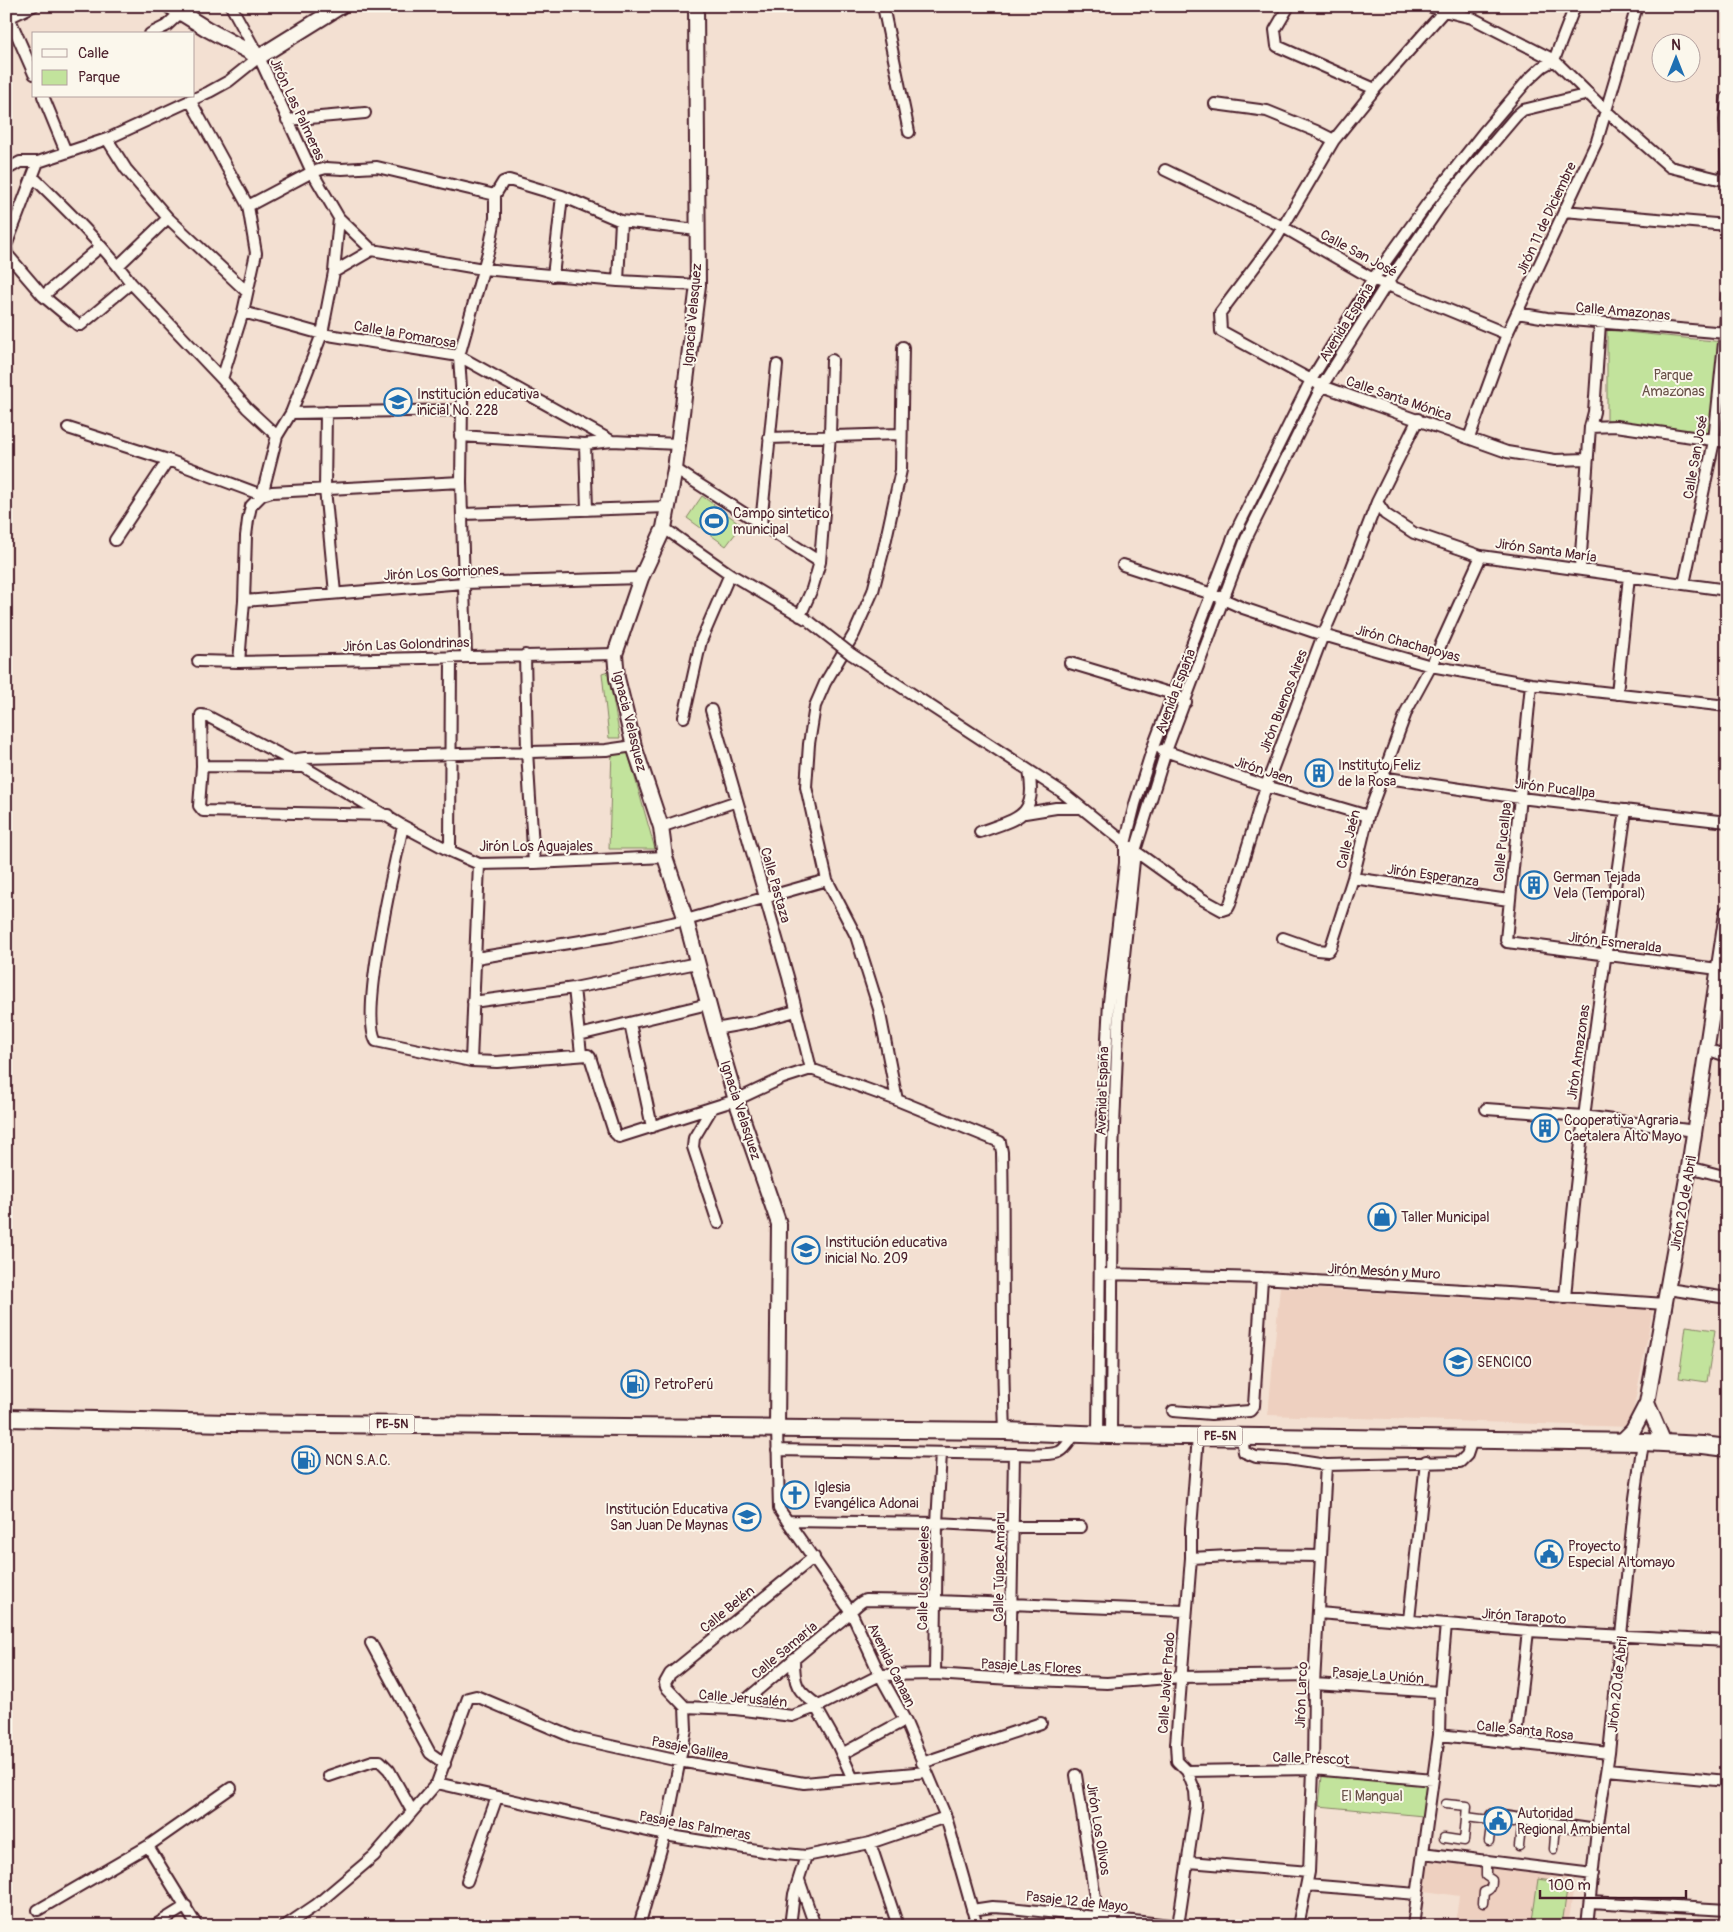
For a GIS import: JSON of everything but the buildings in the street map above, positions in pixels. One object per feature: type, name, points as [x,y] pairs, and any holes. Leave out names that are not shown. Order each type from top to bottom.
[{"type":"highway","name":"PE-5N","points":[[6,1418],[229,1423],[777,1428],[1104,1434],[1208,1427],[1242,1436],[1643,1442],[1727,1448]]},
{"type":"highway","name":"PE-5N","points":[[1703,1445],[1727,1440]]},
{"type":"main road","name":"Ignacia Velasquez","points":[[696,6],[698,285],[675,469],[664,528],[641,578],[615,654],[616,678],[634,746],[661,827],[665,857],[686,920],[736,1100],[778,1224],[777,1428]]},
{"type":"main road","points":[[175,10],[259,58],[333,8]]},
{"type":"main road","name":"Jirón 20 de Abril","points":[[1621,1442],[1633,1430],[1647,1403],[1695,1131],[1718,969],[1724,945],[1727,914]]},
{"type":"main road","points":[[1647,1403],[1664,1443]]},
{"type":"street","points":[[32,70],[8,18],[33,6]]},
{"type":"street","name":"Jirón Las Palmeras","points":[[231,6],[259,58],[286,120],[312,172],[339,218],[372,250]]},
{"type":"street","points":[[883,6],[909,132]]},
{"type":"street","points":[[1289,6],[1275,30],[1277,46],[1375,89]]},
{"type":"street","points":[[1428,6],[1444,12],[1472,18],[1554,60],[1606,111],[1670,167],[1726,180]]},
{"type":"street","points":[[1472,18],[1475,6]]},
{"type":"street","points":[[1554,60],[1575,6]]},
{"type":"street","name":"Jirón 11 de Diciembre","points":[[1469,438],[1507,334],[1597,140],[1637,6]]},
{"type":"street","points":[[154,32],[166,26],[175,10]]},
{"type":"street","points":[[1284,227],[1334,140],[1375,89],[1444,12]]},
{"type":"street","points":[[195,98],[229,81],[259,58]]},
{"type":"street","name":"Avenida España","points":[[1104,1434],[1100,1274],[1101,1150],[1109,1002],[1126,844],[1153,747],[1235,533],[1311,380],[1373,280],[1440,188],[1528,80],[1542,67],[1554,60]]},
{"type":"street","name":"Avenida España","points":[[1104,1434],[1112,1274],[1113,1152],[1119,1004],[1134,852],[1166,751],[1246,539],[1322,386],[1386,285],[1450,194],[1494,140],[1523,110],[1589,94]]},
{"type":"street","points":[[1727,97],[1725,120],[1727,189]]},
{"type":"street","points":[[44,98],[66,152]]},
{"type":"street","points":[[6,160],[38,162],[107,139],[194,98]]},
{"type":"street","points":[[190,100],[248,206],[256,253],[243,312],[222,379]]},
{"type":"street","points":[[1215,104],[1267,110],[1316,130],[1334,140]]},
{"type":"street","points":[[286,120],[365,113]]},
{"type":"street","points":[[107,139],[126,169],[168,218],[247,292]]},
{"type":"street","points":[[6,170],[20,162]]},
{"type":"street","points":[[38,162],[6,246],[7,254],[43,296],[78,325],[81,325],[131,283]]},
{"type":"street","points":[[248,206],[312,172],[326,168],[377,167],[495,195]]},
{"type":"street","name":"Calle San José","points":[[1165,170],[1284,227],[1373,280],[1507,334]]},
{"type":"street","points":[[33,177],[118,266],[131,283],[247,408],[277,436]]},
{"type":"street","points":[[466,655],[460,436],[462,410],[459,356],[495,218],[495,195],[503,182],[509,180],[562,196],[621,221],[698,230]]},
{"type":"street","points":[[1440,188],[1450,194]]},
{"type":"street","points":[[553,276],[562,196]]},
{"type":"street","points":[[1564,211],[1727,225]]},
{"type":"street","points":[[118,266],[168,218]]},
{"type":"street","points":[[262,495],[277,436],[291,413],[322,334],[334,272],[339,218]]},
{"type":"street","points":[[618,281],[621,221]]},
{"type":"street","name":"Calle Santa Mónica","points":[[1284,227],[1220,312],[1221,331],[1322,386],[1507,452],[1556,460],[1588,459]]},
{"type":"street","points":[[43,296],[100,247]]},
{"type":"street","points":[[334,272],[372,250],[483,269],[618,281],[698,285]]},
{"type":"street","name":"Calle San José","points":[[1684,584],[1714,441],[1726,333],[1727,295]]},
{"type":"street","name":"Calle la Pomarosa","points":[[243,312],[322,334],[459,356],[612,441]]},
{"type":"street","name":"Calle Amazonas","points":[[1517,313],[1547,318],[1726,333]]},
{"type":"street","points":[[1580,568],[1600,322]]},
{"type":"street","points":[[897,1100],[879,1009],[856,936],[828,880],[806,787],[809,744],[815,706],[825,683],[854,634],[873,591],[884,548],[901,470],[900,434],[903,347]]},
{"type":"street","points":[[800,616],[812,589],[820,562],[830,435],[832,360]]},
{"type":"street","points":[[761,524],[777,365]]},
{"type":"street","points":[[291,413],[462,410]]},
{"type":"street","points":[[326,412],[325,489],[335,593]]},
{"type":"street","name":"Jirón Buenos Aires","points":[[1134,852],[1202,899],[1222,910],[1228,908],[1266,786],[1323,635],[1349,575],[1377,502],[1418,419]]},
{"type":"street","points":[[1590,427],[1616,426],[1727,442]]},
{"type":"street","points":[[68,428],[168,460],[262,495]]},
{"type":"street","points":[[769,438],[900,434]]},
{"type":"street","points":[[460,436],[585,444],[612,441],[678,444]]},
{"type":"street","points":[[585,444],[587,510]]},
{"type":"street","points":[[115,540],[168,460]]},
{"type":"street","points":[[675,469],[820,562]]},
{"type":"street","points":[[239,662],[248,520],[251,506],[262,495],[272,492],[461,482]]},
{"type":"street","name":"Jirón Santa María","points":[[1377,502],[1385,514],[1414,533],[1481,556],[1580,568],[1727,590]]},
{"type":"street","points":[[463,514],[667,507]]},
{"type":"street","points":[[664,528],[730,574],[810,622],[851,654],[1062,792],[1134,852]]},
{"type":"street","name":"Calle Jaén","points":[[1284,938],[1317,950],[1328,950],[1334,939],[1353,878],[1368,816],[1381,777],[1407,710],[1431,666],[1481,556]]},
{"type":"street","name":"Jirón Chachapoyas","points":[[1123,565],[1212,594],[1243,608],[1323,635],[1431,666],[1531,684],[1727,706]]},
{"type":"street","points":[[684,717],[702,641],[730,574]]},
{"type":"street","points":[[1617,694],[1629,576]]},
{"type":"street","name":"Jirón Los Gorriones","points":[[244,601],[463,583],[641,578]]},
{"type":"street","name":"Jirón Las Golondrinas","points":[[198,661],[239,662],[451,657],[466,655],[615,654]]},
{"type":"street","points":[[525,655],[526,751],[534,863]]},
{"type":"street","points":[[450,851],[451,657]]},
{"type":"street","points":[[1070,663],[1173,694],[1186,702]]},
{"type":"street","name":"Calle Pucallpa","points":[[1508,942],[1506,940],[1509,900],[1531,684]]},
{"type":"street","name":"Calle Pastaza","points":[[711,710],[811,1069]]},
{"type":"street","name":"Jirón Los Aguajales","points":[[202,766],[201,715],[204,714],[304,767],[404,826],[450,851],[479,864],[665,857]]},
{"type":"street","points":[[290,760],[526,751],[606,750],[634,746]]},
{"type":"street","name":"Jirón Jaen","points":[[1153,747],[1266,786],[1368,816]]},
{"type":"street","points":[[304,767],[202,766],[199,806],[203,811],[388,815]]},
{"type":"street","points":[[1025,813],[1028,808],[1031,792],[1029,771]]},
{"type":"street","name":"Jirón Pucallpa","points":[[1381,777],[1520,798],[1727,822]]},
{"type":"street","points":[[661,827],[737,801]]},
{"type":"street","points":[[980,832],[1013,820],[1025,813],[1056,808],[1081,808]]},
{"type":"street","name":"Jirón Amazonas","points":[[1566,1298],[1583,1116],[1626,810]]},
{"type":"street","points":[[404,826],[383,921],[375,976],[372,1030],[376,1040],[471,1061],[497,1062],[582,1054],[590,1058],[614,1132],[619,1137],[634,1134],[736,1100],[783,1078],[811,1069],[897,1100],[1001,1144],[1004,1232],[1003,1383],[1005,1431]]},
{"type":"street","points":[[471,1061],[479,864]]},
{"type":"street","name":"Jirón Esperanza","points":[[1353,878],[1509,900]]},
{"type":"street","points":[[476,958],[612,936],[686,920],[828,880]]},
{"type":"street","name":"Jirón Esmeralda","points":[[1508,942],[1718,969]]},
{"type":"street","points":[[473,1002],[574,988],[697,963]]},
{"type":"street","points":[[574,988],[582,1054]]},
{"type":"street","points":[[579,1035],[708,1004]]},
{"type":"street","points":[[715,1029],[755,1022],[796,1010]]},
{"type":"street","points":[[630,1023],[652,1127]]},
{"type":"street","points":[[1706,1049],[1727,1056]]},
{"type":"street","points":[[712,1108],[694,1138],[693,1147],[718,1223]]},
{"type":"street","points":[[1486,1109],[1583,1116],[1695,1131]]},
{"type":"street","points":[[1689,1167],[1727,1177]]},
{"type":"street","name":"Jirón Mesón y Muro","points":[[1100,1274],[1262,1278],[1665,1304]]},
{"type":"street","points":[[1174,1410],[1208,1427],[1250,1411],[1254,1406],[1262,1278]]},
{"type":"street","points":[[1668,1289],[1727,1298]]},
{"type":"street","name":"Calle Javier Prado","points":[[1179,1926],[1196,1804],[1195,1791],[1187,1771],[1177,1761],[1176,1744],[1185,1611],[1191,1558],[1191,1528],[1208,1427]]},
{"type":"street","name":"Avenida Canaan","points":[[777,1428],[779,1509],[851,1612],[880,1675],[905,1720],[946,1817],[977,1926]]},
{"type":"street","points":[[777,1450],[1014,1454],[1059,1452],[1075,1433]]},
{"type":"street","points":[[1242,1436],[1243,1451],[1246,1454],[1256,1457],[1287,1459],[1326,1465],[1426,1461],[1460,1462],[1467,1455],[1472,1440]]},
{"type":"street","name":"Jirón 20 de Abril","points":[[1586,1926],[1607,1770],[1635,1498],[1643,1442]]},
{"type":"street","name":"Calle Los Claveles","points":[[935,1674],[937,1523],[941,1453]]},
{"type":"street","name":"Calle Túpac Amaru","points":[[1010,1680],[1014,1454]]},
{"type":"street","points":[[1409,1620],[1426,1461]]},
{"type":"street","name":"Jirón Larco","points":[[1298,1926],[1309,1872],[1314,1680],[1326,1465]]},
{"type":"street","points":[[787,1521],[937,1523],[1013,1527],[1081,1526]]},
{"type":"street","points":[[1191,1558],[1248,1555],[1320,1556]]},
{"type":"street","name":"Calle Belén","points":[[685,1707],[666,1687],[666,1679],[670,1674],[814,1557]]},
{"type":"street","name":"Calle Samaría","points":[[735,1709],[851,1612],[860,1602],[865,1600],[1185,1611]]},
{"type":"street","name":"Jirón Tarapoto","points":[[1319,1613],[1528,1631],[1727,1641]]},
{"type":"street","points":[[1413,1926],[1438,1735],[1446,1624]]},
{"type":"street","points":[[1515,1744],[1528,1631]]},
{"type":"street","points":[[284,1926],[316,1905],[374,1856],[437,1783],[445,1764],[430,1753],[370,1642]]},
{"type":"street","points":[[794,1658],[794,1675],[799,1689],[802,1694],[818,1706],[852,1777]]},
{"type":"street","name":"Pasaje Las Flores","points":[[880,1675],[935,1674],[1010,1680],[1107,1683],[1180,1677],[1314,1680]]},
{"type":"street","name":"Calle Jerusalén","points":[[685,1707],[735,1709],[792,1716],[818,1706],[880,1675]]},
{"type":"street","name":"Pasaje La Unión","points":[[1314,1680],[1440,1692]]},
{"type":"street","name":"Pasaje Galilea","points":[[445,1764],[468,1698],[476,1696],[575,1738],[679,1761],[804,1783],[827,1782],[924,1767],[1042,1723]]},
{"type":"street","points":[[638,1926],[666,1835],[686,1728],[685,1707]]},
{"type":"street","points":[[842,1754],[905,1720]]},
{"type":"street","name":"Calle Santa Rosa","points":[[1438,1735],[1609,1753]]},
{"type":"street","points":[[328,1776],[373,1761],[380,1761],[389,1770],[412,1811]]},
{"type":"street","name":"Calle Prescot","points":[[1187,1771],[1313,1769],[1433,1780]]},
{"type":"street","points":[[1607,1770],[1727,1781]]},
{"type":"street","name":"Jirón Los Olivos","points":[[1076,1774],[1098,1917]]},
{"type":"street","name":"Pasaje las Palmeras","points":[[437,1783],[666,1835],[775,1853],[806,1856],[870,1843],[946,1817]]},
{"type":"street","points":[[38,1910],[148,1846],[231,1788]]},
{"type":"street","points":[[467,1881],[498,1797]]},
{"type":"street","points":[[1444,1838],[1464,1841],[1467,1806],[1446,1804]]},
{"type":"street","points":[[1466,1818],[1492,1818],[1598,1830]]},
{"type":"street","points":[[1489,1840],[1492,1818]]},
{"type":"street","points":[[1519,1846],[1522,1821]]},
{"type":"street","points":[[1556,1826],[1573,1831],[1573,1833]]},
{"type":"street","points":[[1554,1849],[1556,1826]]},
{"type":"street","points":[[870,1843],[898,1926]]},
{"type":"street","points":[[148,1846],[198,1926]]},
{"type":"street","points":[[1423,1853],[1486,1859],[1593,1874]]},
{"type":"street","points":[[790,1926],[794,1894],[806,1856]]},
{"type":"street","points":[[1483,1904],[1484,1892],[1490,1889],[1492,1884],[1492,1880],[1486,1876],[1486,1859]]},
{"type":"street","points":[[1189,1862],[1309,1872]]},
{"type":"street","points":[[799,1880],[815,1926]]},
{"type":"street","points":[[1307,1885],[1416,1894]]},
{"type":"street","points":[[1590,1902],[1727,1910]]},
{"type":"street","points":[[154,1926],[186,1906]]},
{"type":"street","name":"Pasaje 12 de Mayo","points":[[972,1910],[992,1907],[1179,1926]]},
{"type":"shaded area","name":"SENCICO","points":[[1280,1287],[1653,1309],[1630,1427],[1268,1415]]},
{"type":"shaded area","points":[[1428,1861],[1575,1879],[1568,1926],[1455,1926],[1459,1896],[1425,1891]]},
{"type":"green space","name":"Parque Amazonas","points":[[1607,330],[1723,342],[1714,435],[1607,420]]},
{"type":"green space","name":"Campo sintetico municipal","points":[[702,496],[742,525],[726,546],[687,518]]},
{"type":"green space","points":[[608,671],[620,738],[609,738],[602,673]]},
{"type":"green space","points":[[626,746],[655,849],[609,849],[612,749]]},
{"type":"green space","points":[[1686,1326],[1715,1330],[1707,1382],[1679,1378]]},
{"type":"green space","name":"El Mangual","points":[[1322,1776],[1426,1785],[1423,1816],[1319,1806]]},
{"type":"green space","points":[[1538,1879],[1568,1883],[1562,1925],[1532,1921]]},
{"type":"place","name":"Institución educativa inicial No. 228","points":[[398,402]]},
{"type":"place","name":"Campo sintetico municipal","points":[[714,521]]},
{"type":"place","name":"Instituto Feliz de la Rosa","points":[[1319,773]]},
{"type":"place","name":"German Tejada Vela (Temporal)","points":[[1534,885]]},
{"type":"place","name":"Cooperativa Agraria Caetalera Alto Mayo","points":[[1545,1128]]},
{"type":"place","name":"Taller Municipal","points":[[1382,1217]]},
{"type":"place","name":"Institución educativa inicial No. 209","points":[[806,1250]]},
{"type":"place","name":"SENCICO","points":[[1458,1362]]},
{"type":"place","name":"PetroPerú","points":[[635,1384]]},
{"type":"place","name":"NCN S.A.C.","points":[[306,1460]]},
{"type":"place","name":"Iglesia Evangélica Adonai","points":[[795,1495]]},
{"type":"place","name":"Institución Educativa San Juan De Maynas","points":[[747,1517]]},
{"type":"place","name":"Proyecto Especial Altomayo","points":[[1549,1554]]},
{"type":"place","name":"Autoridad Regional Ambiental","points":[[1498,1821]]}]
